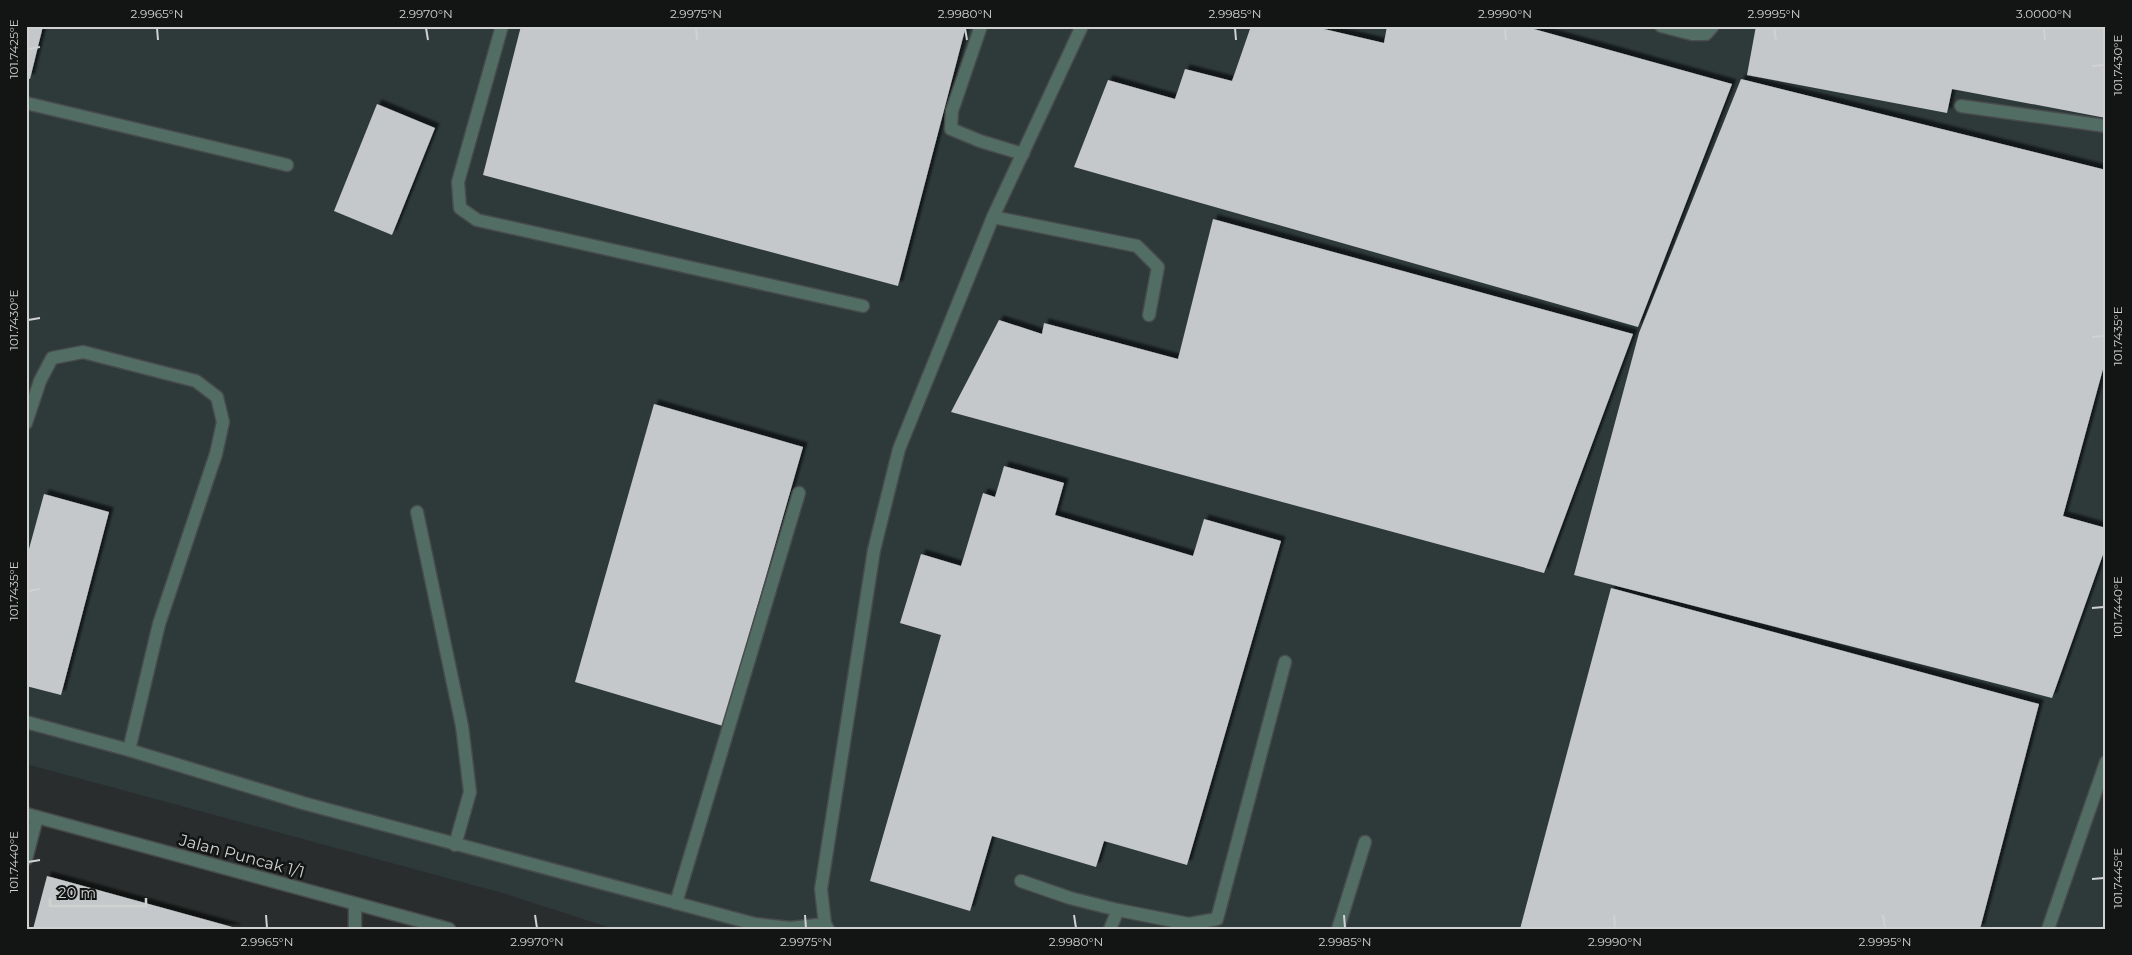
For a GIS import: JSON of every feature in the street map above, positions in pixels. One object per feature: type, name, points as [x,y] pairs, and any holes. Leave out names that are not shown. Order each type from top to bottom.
[{"type":"street","points":[[502,26],[458,182],[460,208],[477,220],[863,306]]},
{"type":"street","points":[[981,26],[952,111],[951,129],[980,141],[1023,154]]},
{"type":"street","points":[[26,722],[129,750],[302,804],[755,924],[790,928],[826,926],[822,889],[874,550],[899,449],[993,217],[1082,26]]},
{"type":"street","points":[[1661,26],[1692,34],[1706,34],[1713,26]]},
{"type":"street","points":[[26,103],[287,165]]},
{"type":"street","points":[[1961,106],[2106,126]]},
{"type":"street","points":[[993,217],[1137,246],[1158,267],[1149,315]]},
{"type":"street","points":[[26,423],[40,381],[52,358],[83,352],[196,381],[216,397],[223,422],[216,454],[159,624],[129,750]]},
{"type":"street","points":[[676,903],[799,493]]},
{"type":"street","points":[[417,512],[462,726],[470,792],[456,845]]},
{"type":"street","points":[[1021,881],[1070,898],[1189,924],[1217,919],[1285,662]]},
{"type":"street","points":[[2048,929],[2106,762]]},
{"type":"street","points":[[26,859],[32,816]]},
{"type":"street","name":"Jalan Puncak 1/1","points":[[32,816],[449,929]]},
{"type":"street","points":[[1338,929],[1365,842]]},
{"type":"street","points":[[355,904],[355,929]]},
{"type":"street","points":[[1110,929],[1118,910]]},
{"type":"shaded area","points":[[26,26],[2106,26],[2106,929],[614,929],[506,894],[26,764]]},
{"type":"building","points":[[26,26],[43,26],[30,79],[26,78]]},
{"type":"building","points":[[521,26],[966,26],[898,286],[483,175]]},
{"type":"building","points":[[1251,26],[1311,26],[1384,43],[1387,26],[1523,26],[1732,84],[1638,327],[1074,167],[1108,80],[1175,99],[1185,69],[1232,81]]},
{"type":"building","points":[[1756,26],[2106,26],[2106,118],[1952,89],[1947,113],[1747,75]]},
{"type":"building","points":[[1741,79],[2106,170],[2106,358],[2063,516],[2106,528],[2106,546],[2052,698],[1574,575],[1639,333]]},
{"type":"building","points":[[377,104],[435,128],[392,235],[334,211]]},
{"type":"building","points":[[1213,219],[1633,334],[1544,573],[951,412],[999,320],[1042,334],[1044,323],[1178,359]]},
{"type":"building","points":[[654,404],[803,447],[723,726],[575,682]]},
{"type":"building","points":[[1004,466],[1064,483],[1055,515],[1193,556],[1204,519],[1281,541],[1187,865],[1104,841],[1096,867],[992,836],[970,911],[870,881],[941,635],[900,623],[921,554],[961,566],[983,493],[995,497]]},
{"type":"building","points":[[44,494],[109,512],[61,695],[26,686],[26,560]]},
{"type":"building","points":[[1611,588],[2039,704],[1980,929],[1520,929]]},
{"type":"building","points":[[47,876],[236,928],[236,929],[33,929]]}]
